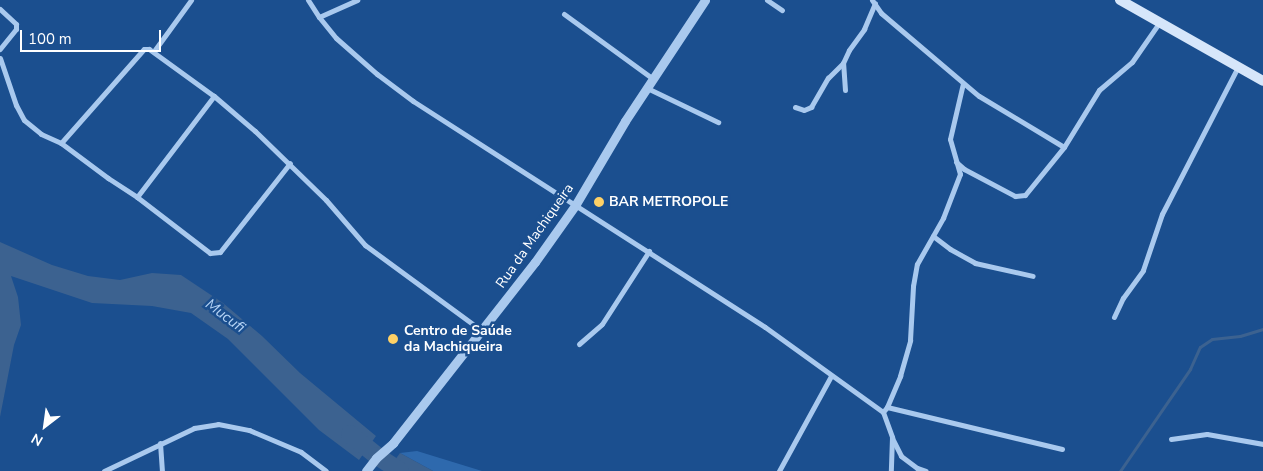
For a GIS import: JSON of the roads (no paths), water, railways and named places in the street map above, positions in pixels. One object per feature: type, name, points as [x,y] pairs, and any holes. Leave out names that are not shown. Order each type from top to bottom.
[{"type":"main road","points":[[1120,0],[1263,81]]},
{"type":"street","points":[[154,51],[191,0]]},
{"type":"street","points":[[308,0],[319,18],[336,38],[362,62],[413,101],[649,251],[726,304],[765,326],[831,376],[883,412],[901,456],[917,468],[926,471]]},
{"type":"street","points":[[319,18],[357,0]]},
{"type":"street","name":"Rua da Machiqueira","points":[[367,470],[376,458],[393,443],[524,277],[576,204],[647,88],[705,0]]},
{"type":"street","points":[[767,0],[782,10]]},
{"type":"street","points":[[874,1],[881,13],[979,96],[1064,147]]},
{"type":"street","points":[[795,107],[804,110],[811,108],[828,78],[843,63],[849,50],[864,29],[874,1]]},
{"type":"street","points":[[0,9],[16,24],[16,29],[0,49]]},
{"type":"street","points":[[564,14],[653,79]]},
{"type":"street","points":[[956,161],[964,169],[1014,196],[1025,195],[1064,147],[1099,90],[1132,62],[1159,22]]},
{"type":"street","points":[[61,143],[144,49],[154,51],[214,96],[290,163],[326,200],[365,246],[482,331]]},
{"type":"street","points":[[0,58],[16,105],[24,120],[41,134],[61,143],[137,197],[210,253],[216,254],[220,252],[290,163]]},
{"type":"street","points":[[843,63],[845,90]]},
{"type":"street","points":[[1114,317],[1123,298],[1143,270],[1162,214],[1238,67]]},
{"type":"street","points":[[883,412],[900,376],[910,340],[913,286],[917,264],[943,218],[960,174],[950,138],[963,83]]},
{"type":"street","points":[[647,88],[718,122]]},
{"type":"street","points":[[137,197],[214,96]]},
{"type":"street","points":[[933,236],[950,250],[975,263],[1033,276]]},
{"type":"street","points":[[578,344],[602,324],[649,251]]},
{"type":"street","points":[[779,471],[831,376]]},
{"type":"street","points":[[887,407],[1062,449]]},
{"type":"street","points":[[104,471],[194,428],[218,424],[249,430],[300,452],[326,471]]},
{"type":"street","points":[[1171,439],[1207,434],[1262,444],[1263,437]]},
{"type":"street","points":[[891,471],[892,437]]},
{"type":"street","points":[[160,444],[162,471]]},
{"type":"water","points":[[0,242],[52,265],[88,276],[120,280],[152,273],[181,275],[223,303],[262,336],[300,373],[376,436],[359,460],[319,430],[228,339],[191,313],[152,306],[92,303],[11,276],[18,297],[21,325],[14,345],[0,417]]},
{"type":"water","points":[[400,453],[433,471],[387,471]]},
{"type":"waterway","points":[[1120,471],[1190,369],[1200,347],[1212,339],[1240,336],[1263,329]]},
{"type":"waterway","name":"Mucufi","points":[[350,434],[377,456],[400,471]]},
{"type":"place","name":"BAR METROPOLE","points":[[599,202]]},
{"type":"place","name":"Centro de Saúde da Machiqueira","points":[[393,339]]}]
